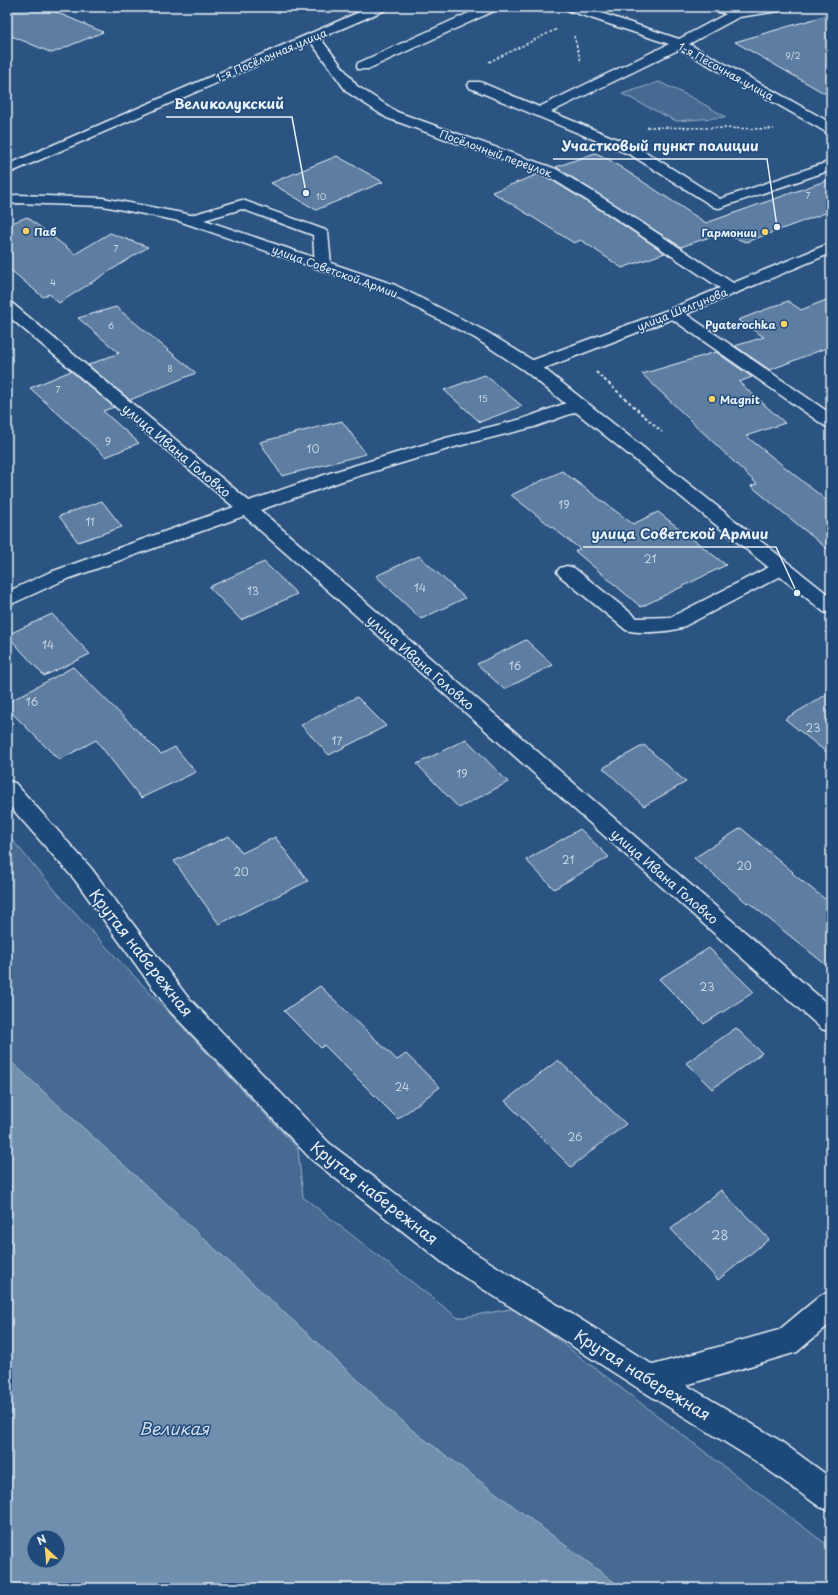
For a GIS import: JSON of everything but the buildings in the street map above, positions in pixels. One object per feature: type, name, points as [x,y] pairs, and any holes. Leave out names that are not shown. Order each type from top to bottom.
[{"type":"street","name":"1-я Посёлочная улица","points":[[7,170],[381,7]]},
{"type":"street","points":[[363,66],[492,7]]},
{"type":"street","name":"1-я Песочная улица","points":[[570,7],[680,44],[831,129]]},
{"type":"street","points":[[717,7],[736,14]]},
{"type":"street","points":[[539,112],[680,44],[736,14],[779,7]]},
{"type":"street","name":"Посёлочный переулок","points":[[313,37],[352,89],[392,115],[550,172],[611,209],[731,289]]},
{"type":"street","points":[[475,85],[636,152],[719,204],[831,165]]},
{"type":"street","name":"улица Советской Армии","points":[[7,200],[17,199],[103,202],[182,217],[389,288],[481,335],[531,367],[831,607]]},
{"type":"street","points":[[190,220],[242,204],[320,233],[323,265]]},
{"type":"street","name":"улица Шелгунова","points":[[531,367],[674,313],[831,248]]},
{"type":"street","name":"улица Ивана Головко","points":[[7,307],[246,508],[831,1022]]},
{"type":"street","points":[[674,313],[831,422]]},
{"type":"street","points":[[686,338],[702,331]]},
{"type":"street","points":[[7,600],[54,577],[336,477],[452,442],[528,423],[578,405]]},
{"type":"street","points":[[568,572],[633,625],[674,623],[782,568]]},
{"type":"street","name":"Крутая набережная","points":[[7,790],[83,874],[177,1002],[320,1151],[457,1257],[651,1380],[768,1451],[831,1496]]},
{"type":"street","points":[[651,1380],[787,1342],[831,1305]]},
{"type":"path","points":[[572,30],[582,67]]},
{"type":"path","points":[[647,127],[775,129]]},
{"type":"shaded area","points":[[659,82],[693,98],[726,117],[676,121],[622,94]]},
{"type":"shaded area","points":[[7,834],[79,918],[298,1149],[303,1197],[458,1318],[516,1308],[831,1548],[831,1588],[622,1588],[412,1430],[7,1058]]},
{"type":"water","name":"Великая","points":[[7,1058],[412,1430],[622,1588],[7,1588]]},
{"type":"place","name":"Великолукский","points":[[306,193]]},
{"type":"place","name":"Участковый пункт полиции","points":[[777,227]]},
{"type":"place","name":"Паб","points":[[26,231]]},
{"type":"place","name":"Гармонии","points":[[765,232]]},
{"type":"place","name":"Pyaterochka","points":[[784,324]]},
{"type":"place","name":"Magnit","points":[[712,399]]},
{"type":"place","name":"улица Советской Армии","points":[[797,593]]}]
